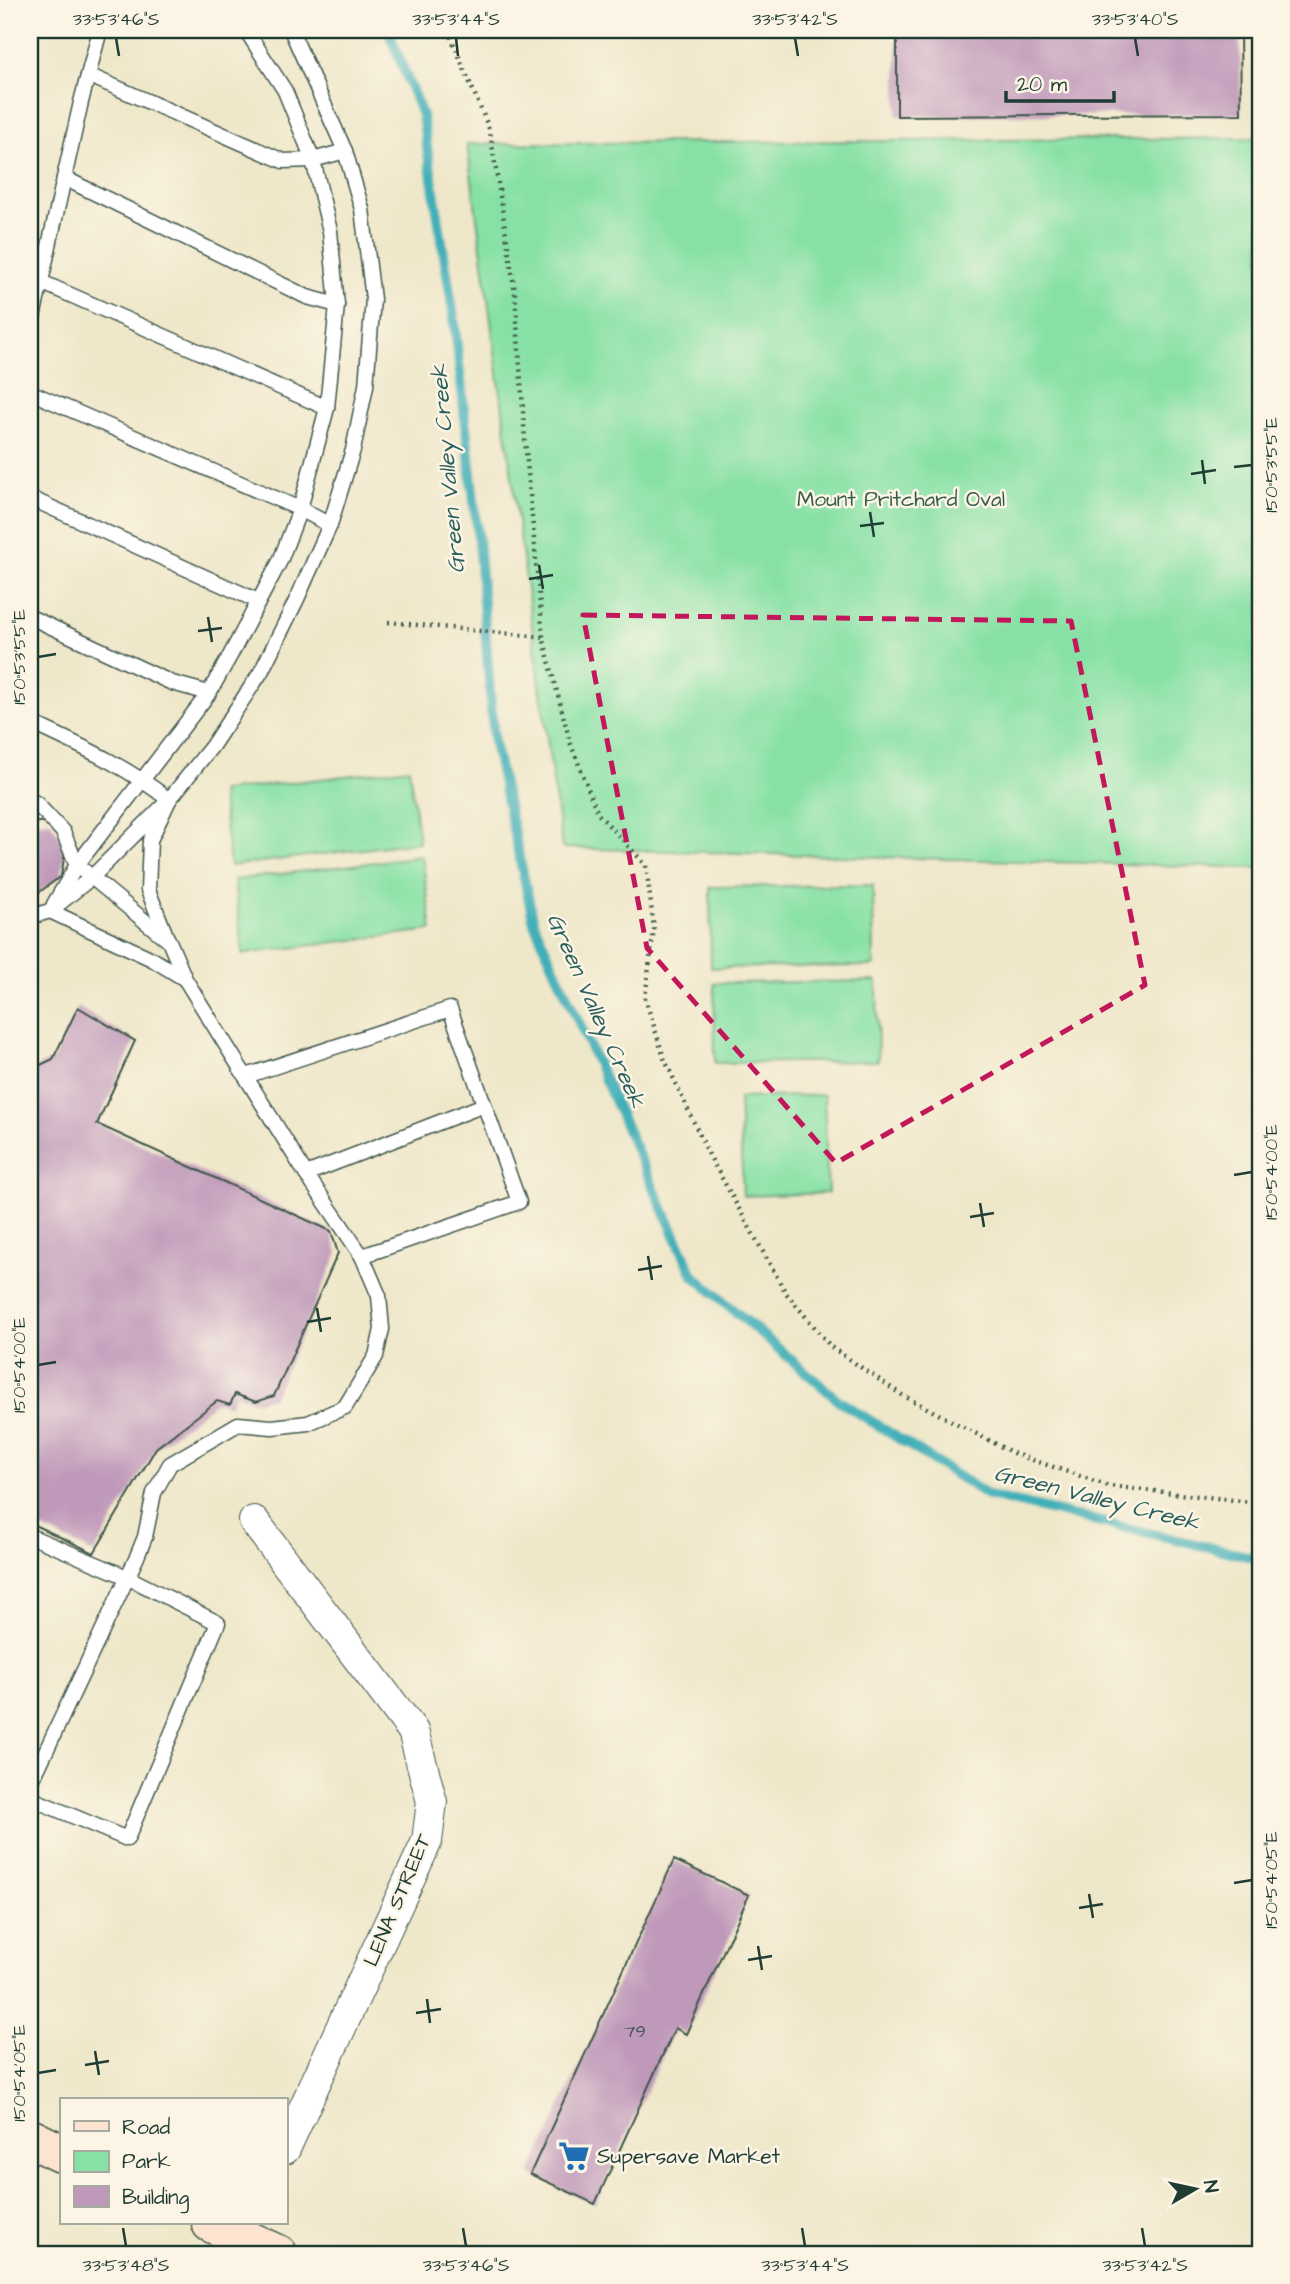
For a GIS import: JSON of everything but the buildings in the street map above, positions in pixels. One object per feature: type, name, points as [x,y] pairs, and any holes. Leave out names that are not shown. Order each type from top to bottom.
[{"type":"main road","points":[[30,2138],[60,2153]]},
{"type":"main road","points":[[236,2228],[278,2254]]},
{"type":"street","name":"LENA STREET","points":[[254,1521],[413,1731],[432,1802],[427,1841],[287,2145]]},
{"type":"lane","points":[[30,331],[100,30]]},
{"type":"lane","points":[[50,911],[77,865],[209,693],[279,561],[300,509],[327,408],[337,305],[330,231],[313,159],[285,91],[246,30]]},
{"type":"lane","points":[[30,916],[50,911],[92,877],[169,800],[212,746],[261,672],[330,525],[353,450],[366,386],[373,299],[362,209],[345,151],[291,30]]},
{"type":"lane","points":[[88,75],[283,161],[313,159],[345,151]]},
{"type":"lane","points":[[64,178],[307,296],[337,305]]},
{"type":"lane","points":[[41,282],[327,408]]},
{"type":"lane","points":[[30,392],[300,509],[330,525]]},
{"type":"lane","points":[[30,498],[258,601]]},
{"type":"lane","points":[[30,617],[172,683],[209,693]]},
{"type":"lane","points":[[30,722],[142,778],[169,800]]},
{"type":"lane","points":[[30,1784],[128,1577],[145,1537],[154,1493],[170,1464],[238,1424],[272,1427],[308,1423],[345,1407],[376,1356],[382,1329],[379,1296],[362,1256],[306,1174],[185,979],[148,890],[150,840],[169,800]]},
{"type":"lane","points":[[30,801],[36,803],[63,832],[77,865],[169,941]]},
{"type":"lane","points":[[50,911],[152,959],[185,979]]},
{"type":"lane","points":[[246,1076],[450,1009],[519,1202],[362,1256]]},
{"type":"lane","points":[[306,1174],[484,1105]]},
{"type":"lane","points":[[30,1536],[128,1577],[218,1623],[127,1839],[30,1798]]},
{"type":"path","points":[[448,30],[490,131],[515,292],[543,637],[570,742],[598,814],[646,865],[654,929],[645,998],[664,1058],[709,1155],[786,1293],[831,1347],[902,1395],[1015,1454],[1109,1486],[1260,1503]]},
{"type":"path","points":[[388,622],[543,637]]},
{"type":"highlighted area","points":[[583,615],[1071,621],[1145,985],[836,1163],[647,948]]},
{"type":"green space","name":"Mount Pritchard Oval","points":[[1260,138],[1260,868],[562,848],[467,144]]},
{"type":"green space","points":[[409,768],[419,842],[230,866],[221,791]]},
{"type":"green space","points":[[422,856],[432,930],[243,954],[234,880]]},
{"type":"green space","points":[[873,885],[874,966],[711,968],[710,887]]},
{"type":"green space","points":[[877,981],[878,1061],[715,1063],[714,983]]},
{"type":"green space","points":[[824,1095],[828,1193],[743,1196],[739,1098]]},
{"type":"waterway","name":"Green Valley Creek","points":[[388,30],[422,115],[454,318],[478,538],[494,743],[534,923],[693,1275],[838,1400],[989,1496],[1260,1559]]},
{"type":"place","name":"Supersave Market","points":[[574,2156]]}]
